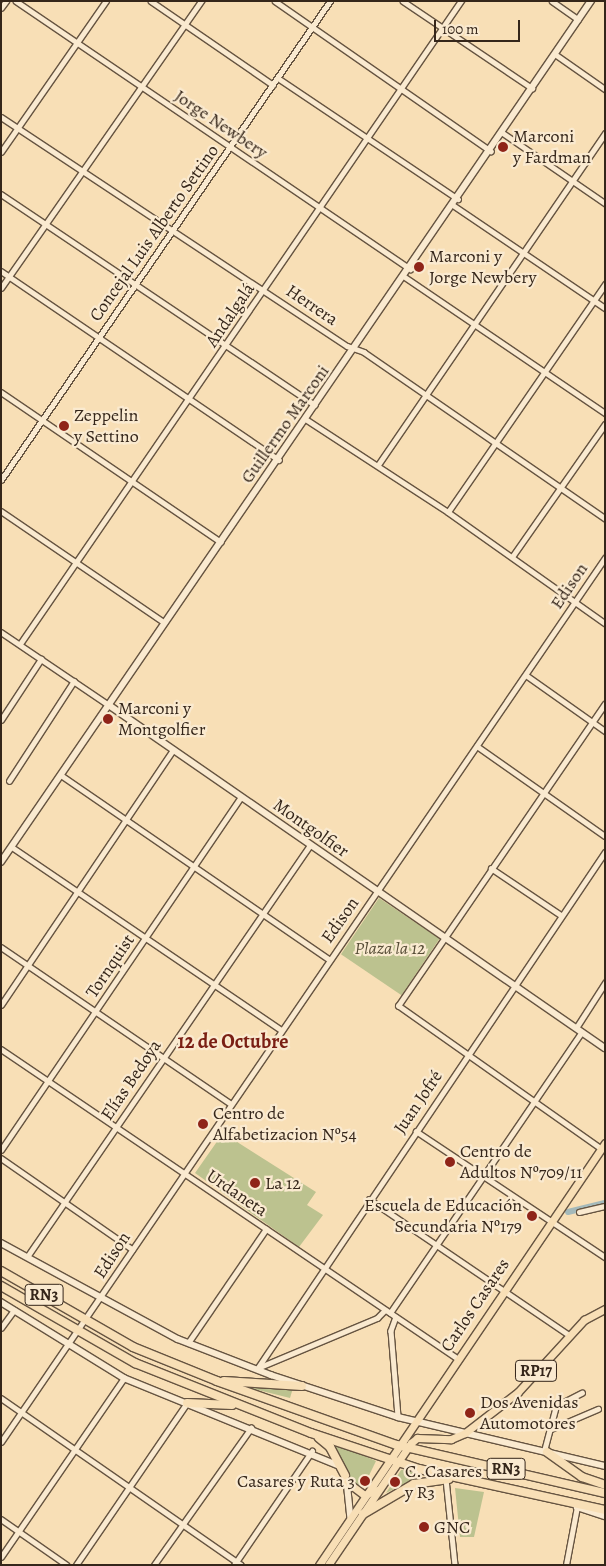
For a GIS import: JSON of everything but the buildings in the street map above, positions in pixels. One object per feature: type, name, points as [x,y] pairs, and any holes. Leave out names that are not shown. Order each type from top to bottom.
[{"type":"highway","name":"RN3","points":[[1,1270],[133,1347],[217,1381],[397,1445],[605,1493]]},
{"type":"highway","name":"RN3","points":[[1,1286],[78,1332],[158,1374],[311,1433],[398,1463],[605,1510]]},
{"type":"highway","points":[[217,1381],[302,1386]]},
{"type":"highway","name":"RN3","points":[[187,1403],[241,1406]]},
{"type":"highway","points":[[311,1433],[330,1447],[346,1478]]},
{"type":"highway","points":[[545,1451],[582,1477],[605,1485]]},
{"type":"highway","points":[[363,1514],[414,1484],[446,1479],[466,1479]]},
{"type":"highway","name":"RN3","points":[[550,1498],[577,1507]]},
{"type":"main road","name":"Carlos Casares","points":[[318,1565],[387,1459],[603,1146]]},
{"type":"main road","name":"RP17","points":[[408,1447],[417,1438],[451,1439],[465,1433],[518,1392],[569,1335],[591,1314],[605,1308]]},
{"type":"main road","points":[[328,1565],[384,1486],[408,1447]]},
{"type":"main road","points":[[346,1478],[364,1495],[384,1486]]},
{"type":"street","points":[[1,8],[6,1]]},
{"type":"street","name":"Jorge Newbery","points":[[16,1],[411,269]]},
{"type":"street","points":[[1,152],[106,1]]},
{"type":"street","points":[[151,1],[273,85]]},
{"type":"street","points":[[1,288],[201,1]]},
{"type":"street","points":[[275,1],[491,151]]},
{"type":"street","name":"Concejal Luis Alberto Settino","points":[[1,480],[330,1]]},
{"type":"street","points":[[403,1],[532,88]]},
{"type":"street","name":"Andalgalá","points":[[20,644],[227,344],[365,137],[461,1]]},
{"type":"street","points":[[552,1],[578,20]]},
{"type":"street","name":"Guillermo Marconi","points":[[1,862],[164,622],[222,542],[411,269],[591,1]]},
{"type":"street","points":[[555,54],[605,89]]},
{"type":"street","points":[[278,78],[458,199]]},
{"type":"street","name":"Herrera","points":[[1,117],[84,168],[174,230],[356,348],[605,518]]},
{"type":"street","points":[[503,133],[605,203]]},
{"type":"street","points":[[378,466],[605,133]]},
{"type":"street","points":[[1,194],[47,222],[317,406]]},
{"type":"street","points":[[453,205],[605,308]]},
{"type":"street","points":[[1,271],[279,460]]},
{"type":"street","points":[[405,277],[605,413]]},
{"type":"street","points":[[448,512],[546,373],[605,284]]},
{"type":"street","points":[[1,392],[222,542]]},
{"type":"street","points":[[307,420],[448,512],[605,624]]},
{"type":"street","points":[[512,557],[605,424]]},
{"type":"street","points":[[1,511],[164,622]]},
{"type":"street","name":"Edison","points":[[78,1332],[183,1173],[605,558]]},
{"type":"street","points":[[1,639],[3,633]]},
{"type":"street","name":"Montgolfier","points":[[3,633],[605,1048]]},
{"type":"street","points":[[1,720],[41,659]]},
{"type":"street","points":[[526,675],[605,731]]},
{"type":"street","points":[[9,781],[74,681]]},
{"type":"street","points":[[603,1146],[533,1103],[398,1006],[605,704]]},
{"type":"street","points":[[477,746],[605,836]]},
{"type":"street","points":[[1,1005],[173,750]]},
{"type":"street","points":[[61,775],[329,959]]},
{"type":"street","name":"Tornquist","points":[[1,1150],[241,797]]},
{"type":"street","name":"Elías Bedoya","points":[[27,1257],[310,845]]},
{"type":"street","points":[[12,846],[282,1030]]},
{"type":"street","name":"Juan Jofré","points":[[257,1369],[369,1199],[605,852]]},
{"type":"street","points":[[491,868],[561,915]]},
{"type":"street","points":[[1,947],[95,1013],[231,1104]]},
{"type":"street","points":[[576,1028],[605,983]]},
{"type":"street","points":[[390,1313],[582,1032]]},
{"type":"street","name":"Urdaneta","points":[[1,1049],[457,1358]]},
{"type":"street","points":[[416,1131],[605,1257]]},
{"type":"street","points":[[1,1158],[132,1249]]},
{"type":"street","points":[[369,1199],[569,1335]]},
{"type":"street","points":[[579,1212],[605,1206]]},
{"type":"street","points":[[188,1343],[266,1229]]},
{"type":"street","points":[[1,1243],[100,1299],[188,1343],[302,1386],[398,1417],[605,1466]]},
{"type":"street","points":[[1,1302],[124,1378],[312,1451],[334,1462],[346,1478],[351,1517]]},
{"type":"street","points":[[1,1328],[14,1310]]},
{"type":"street","points":[[257,1369],[377,1318],[385,1310]]},
{"type":"street","points":[[396,1317],[391,1331],[398,1417]]},
{"type":"street","points":[[1,1442],[78,1332]]},
{"type":"street","points":[[1,1557],[124,1378]]},
{"type":"street","points":[[545,1451],[556,1406],[582,1393]]},
{"type":"street","points":[[1,1398],[235,1563],[241,1565]]},
{"type":"street","points":[[76,1565],[187,1403]]},
{"type":"street","points":[[551,1429],[598,1409]]},
{"type":"street","points":[[154,1565],[251,1428]]},
{"type":"street","points":[[235,1563],[312,1451]]},
{"type":"street","points":[[446,1479],[455,1565]]},
{"type":"street","points":[[566,1565],[577,1507],[605,1516]]},
{"type":"street","points":[[1,1520],[67,1565]]},
{"type":"green space","name":"Plaza la 12","points":[[379,898],[440,939],[401,995],[341,954]]},
{"type":"green space","name":"La 12","points":[[223,1133],[316,1192],[307,1205],[323,1215],[299,1247],[195,1173]]},
{"type":"green space","points":[[238,1385],[293,1388],[290,1398]]},
{"type":"green space","points":[[332,1442],[376,1461],[362,1490],[353,1484]]},
{"type":"green space","points":[[406,1469],[423,1475],[386,1493],[401,1470]]},
{"type":"green space","points":[[455,1488],[484,1492],[474,1537],[460,1537]]},
{"type":"waterway","points":[[568,1212],[605,1203]]},
{"type":"place","name":"Marconi y Fardman","points":[[503,147]]},
{"type":"place","name":"Marconi y Jorge Newbery","points":[[419,267]]},
{"type":"place","name":"Zeppelin y Settino","points":[[64,426]]},
{"type":"place","name":"Marconi y Montgolfier","points":[[108,719]]},
{"type":"place","name":"Centro de Alfabetizacion Nº54","points":[[203,1124]]},
{"type":"place","name":"Centro de Adultos Nº709/11","points":[[450,1162]]},
{"type":"place","name":"La 12","points":[[255,1183]]},
{"type":"place","name":"Escuela de Educación Secundaria Nº179","points":[[532,1216]]},
{"type":"place","name":"Dos Avenidas Automotores","points":[[470,1413]]},
{"type":"place","name":"Casares y Ruta 3","points":[[365,1481]]},
{"type":"place","name":"C. Casares y R3","points":[[395,1482]]},
{"type":"place","name":"GNC","points":[[424,1527]]},
{"type":"district","name":"12 de Octubre","points":[[233,1041]]}]
